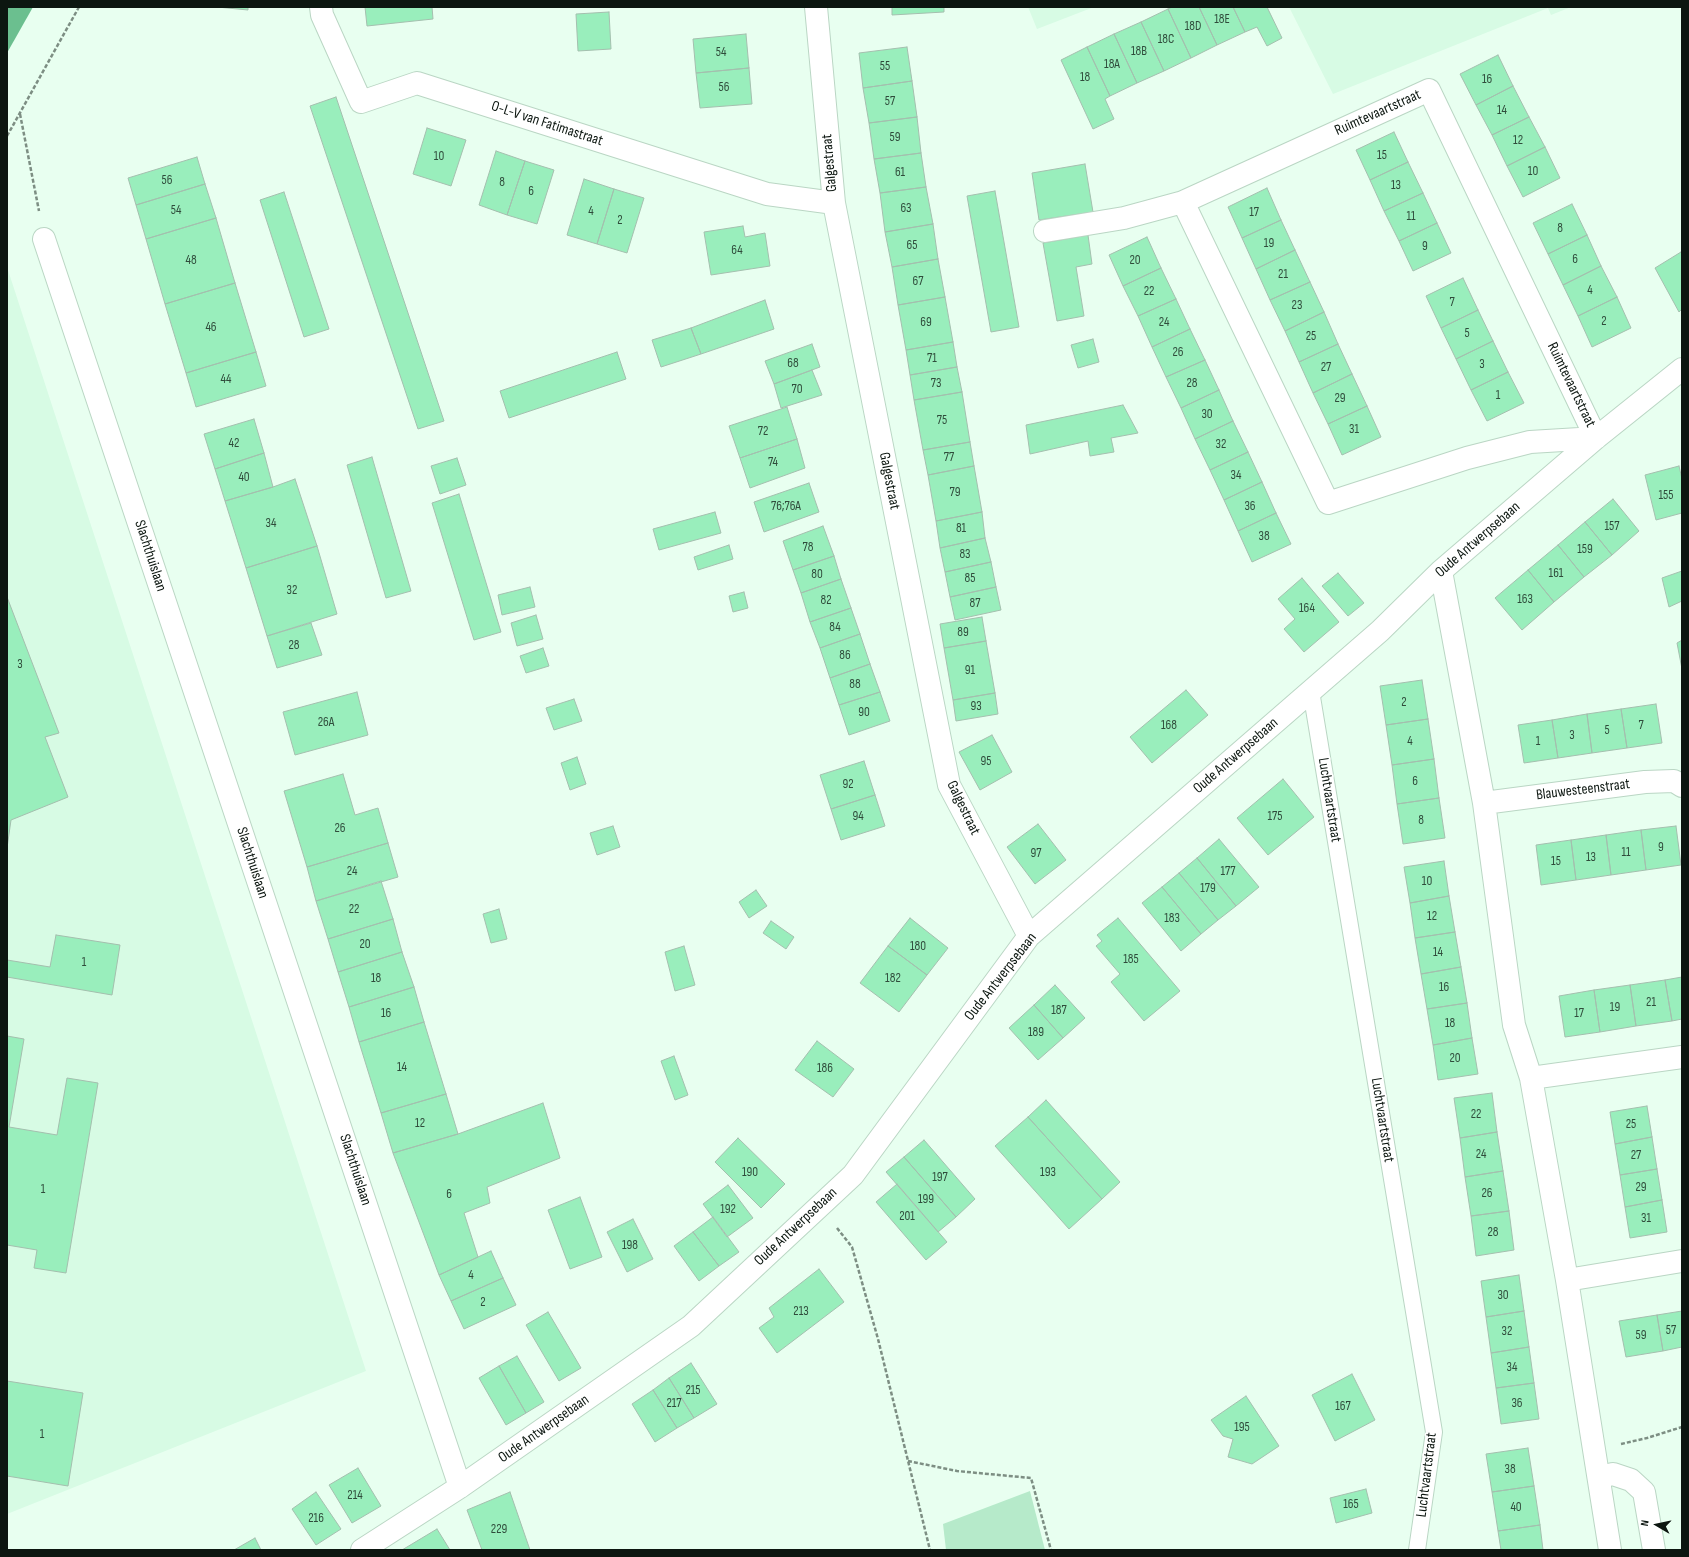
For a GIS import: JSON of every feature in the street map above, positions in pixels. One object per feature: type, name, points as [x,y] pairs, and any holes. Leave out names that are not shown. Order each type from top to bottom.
[{"type":"street","name":"O-L-V van Fatimastraat","points":[[321,7],[322,15],[361,102],[417,83],[767,194],[834,203]]},
{"type":"street","name":"Galgestraat","points":[[816,7],[834,203],[949,785],[1029,936]]},
{"type":"street","name":"Ruimtevaartstraat","points":[[1045,231],[1124,218],[1182,202],[1429,90],[1596,438],[1530,442],[1467,458],[1328,503],[1182,202]]},
{"type":"street","name":"Slachthuislaan","points":[[44,239],[460,1487]]},
{"type":"street","name":"Oude Antwerpsebaan","points":[[362,1550],[460,1487],[691,1326],[853,1175],[1029,936],[1380,631],[1442,572],[1596,438],[1682,369]]},
{"type":"street","points":[[1442,572],[1484,803],[1514,1025],[1531,1078],[1567,1280],[1610,1550]]},
{"type":"street","name":"Blauwesteenstraat","points":[[1484,803],[1645,782],[1674,781],[1682,786]]},
{"type":"street","points":[[1531,1078],[1682,1058]]},
{"type":"street","points":[[1567,1280],[1682,1261]]},
{"type":"street","points":[[1599,1477],[1613,1474],[1631,1480],[1644,1492],[1654,1550]]},
{"type":"lane","name":"Luchtvaartstraat","points":[[1311,691],[1434,1432],[1417,1550]]},
{"type":"path","points":[[7,136],[79,7]]},
{"type":"path","points":[[20,113],[44,239]]},
{"type":"path","points":[[818,1206],[852,1247],[878,1339],[930,1550]]},
{"type":"path","points":[[1595,1449],[1647,1438],[1682,1427]]},
{"type":"path","points":[[908,1461],[957,1471],[1031,1478],[1051,1550]]},
{"type":"shaded area","points":[[7,7],[33,7],[7,53]]},
{"type":"shaded area","points":[[1028,7],[1094,7],[1037,29]]},
{"type":"shaded area","points":[[1289,7],[1571,7],[1551,15],[1548,8],[1333,94]]},
{"type":"shaded area","points":[[7,267],[366,1371],[7,1514]]},
{"type":"shaded area","points":[[1030,1491],[1045,1550],[946,1550],[943,1524]]},
{"type":"building","points":[[217,7],[248,7],[248,10]]},
{"type":"building","points":[[365,7],[432,7],[433,19],[367,26]]},
{"type":"building","points":[[892,7],[944,7],[944,12],[892,15]]},
{"type":"building","points":[[1172,7],[1199,7],[1217,45],[1191,58],[1168,9]]},
{"type":"building","points":[[1199,7],[1233,7],[1245,32],[1217,45]]},
{"type":"building","points":[[1233,7],[1267,7],[1282,38],[1267,46],[1257,27],[1245,32]]},
{"type":"building","points":[[1168,9],[1191,58],[1164,71],[1141,22]]},
{"type":"building","points":[[609,12],[611,49],[578,51],[576,14]]},
{"type":"building","points":[[1141,22],[1164,71],[1137,83],[1114,34]]},
{"type":"building","points":[[746,34],[749,68],[696,73],[693,39]]},
{"type":"building","points":[[1114,34],[1137,83],[1110,96],[1087,47]]},
{"type":"building","points":[[907,47],[912,81],[863,88],[859,53]]},
{"type":"building","points":[[1087,47],[1110,96],[1105,99],[1114,119],[1093,129],[1061,60]]},
{"type":"building","points":[[1498,55],[1513,86],[1476,105],[1460,74]]},
{"type":"building","points":[[749,68],[752,104],[700,108],[696,73]]},
{"type":"building","points":[[912,81],[917,117],[869,123],[863,88]]},
{"type":"building","points":[[1513,86],[1529,117],[1492,135],[1476,105]]},
{"type":"building","points":[[336,97],[444,421],[418,429],[310,106]]},
{"type":"building","points":[[917,117],[921,153],[874,159],[869,123]]},
{"type":"building","points":[[1529,117],[1545,147],[1507,166],[1492,135]]},
{"type":"building","points":[[427,128],[466,140],[451,186],[413,174]]},
{"type":"building","points":[[1394,132],[1408,162],[1370,180],[1356,150]]},
{"type":"building","points":[[1545,147],[1560,178],[1523,197],[1507,166]]},
{"type":"building","points":[[496,151],[525,161],[507,215],[479,205]]},
{"type":"building","points":[[921,153],[926,187],[880,193],[874,159]]},
{"type":"building","points":[[197,157],[205,184],[136,205],[128,178]]},
{"type":"building","points":[[525,161],[554,170],[537,224],[507,215]]},
{"type":"building","points":[[1408,162],[1423,193],[1384,211],[1370,180]]},
{"type":"building","points":[[1085,164],[1093,212],[1039,220],[1032,173]]},
{"type":"building","points":[[584,179],[614,189],[597,244],[567,235]]},
{"type":"building","points":[[205,184],[216,218],[146,239],[136,205]]},
{"type":"building","points":[[926,187],[933,224],[885,232],[880,193]]},
{"type":"building","points":[[1267,188],[1281,220],[1242,238],[1228,207]]},
{"type":"building","points":[[614,189],[644,198],[627,253],[597,244]]},
{"type":"building","points":[[995,191],[1019,327],[991,332],[967,196]]},
{"type":"building","points":[[284,192],[329,329],[304,337],[260,200]]},
{"type":"building","points":[[1423,193],[1437,223],[1399,241],[1384,211]]},
{"type":"building","points":[[1572,204],[1587,235],[1548,254],[1533,223]]},
{"type":"building","points":[[216,218],[235,283],[165,304],[146,239]]},
{"type":"building","points":[[1281,220],[1295,250],[1256,269],[1242,238]]},
{"type":"building","points":[[1437,223],[1451,253],[1413,271],[1399,241]]},
{"type":"building","points":[[933,224],[938,259],[892,267],[885,232]]},
{"type":"building","points":[[743,226],[745,237],[765,233],[770,266],[711,275],[704,232]]},
{"type":"building","points":[[1088,235],[1092,264],[1076,267],[1084,316],[1057,321],[1043,243]]},
{"type":"building","points":[[1587,235],[1601,266],[1563,285],[1548,254]]},
{"type":"building","points":[[1147,237],[1161,268],[1123,286],[1109,255]]},
{"type":"building","points":[[1295,250],[1310,282],[1270,300],[1256,269]]},
{"type":"building","points":[[1681,252],[1682,309],[1679,312],[1655,268]]},
{"type":"building","points":[[938,259],[945,297],[898,305],[892,267]]},
{"type":"building","points":[[1601,266],[1617,297],[1578,316],[1563,285]]},
{"type":"building","points":[[1161,268],[1176,299],[1138,316],[1123,286]]},
{"type":"building","points":[[1463,278],[1478,310],[1441,328],[1426,296]]},
{"type":"building","points":[[1310,282],[1324,312],[1285,331],[1270,300]]},
{"type":"building","points":[[235,283],[256,352],[186,373],[165,304]]},
{"type":"building","points":[[945,297],[953,342],[906,350],[898,305]]},
{"type":"building","points":[[1617,297],[1631,328],[1592,347],[1578,316]]},
{"type":"building","points":[[1176,299],[1190,329],[1152,347],[1138,316]]},
{"type":"building","points":[[765,300],[774,329],[701,354],[691,328]]},
{"type":"building","points":[[1478,310],[1493,341],[1456,359],[1441,328]]},
{"type":"building","points":[[1324,312],[1338,344],[1299,362],[1285,331]]},
{"type":"building","points":[[691,328],[701,354],[661,367],[652,340]]},
{"type":"building","points":[[1190,329],[1205,360],[1166,377],[1152,347]]},
{"type":"building","points":[[1093,339],[1099,362],[1078,368],[1071,345]]},
{"type":"building","points":[[1493,341],[1508,372],[1471,390],[1456,359]]},
{"type":"building","points":[[953,342],[957,367],[910,375],[906,350]]},
{"type":"building","points":[[812,344],[820,367],[774,384],[765,361]]},
{"type":"building","points":[[1338,344],[1352,374],[1313,393],[1299,362]]},
{"type":"building","points":[[256,352],[266,386],[196,407],[186,373]]},
{"type":"building","points":[[617,352],[626,379],[509,418],[500,391]]},
{"type":"building","points":[[1205,360],[1219,390],[1181,408],[1166,377]]},
{"type":"building","points":[[957,367],[962,392],[914,400],[910,375]]},
{"type":"building","points":[[812,370],[822,395],[781,408],[774,384]]},
{"type":"building","points":[[1508,372],[1524,403],[1487,421],[1471,390]]},
{"type":"building","points":[[1352,374],[1367,406],[1328,424],[1313,393]]},
{"type":"building","points":[[1219,390],[1233,421],[1195,439],[1181,408]]},
{"type":"building","points":[[962,392],[970,442],[923,450],[914,400]]},
{"type":"building","points":[[1123,405],[1138,433],[1111,438],[1114,452],[1090,456],[1088,441],[1030,454],[1026,425]]},
{"type":"building","points":[[1367,406],[1381,437],[1342,455],[1328,424]]},
{"type":"building","points":[[787,407],[797,439],[740,458],[729,426]]},
{"type":"building","points":[[254,419],[264,453],[215,469],[204,434]]},
{"type":"building","points":[[1233,421],[1248,452],[1210,470],[1195,439]]},
{"type":"building","points":[[797,439],[805,468],[750,488],[740,458]]},
{"type":"building","points":[[970,442],[974,466],[928,475],[923,450]]},
{"type":"building","points":[[1248,452],[1262,482],[1224,500],[1210,470]]},
{"type":"building","points":[[264,453],[273,487],[225,501],[215,469]]},
{"type":"building","points":[[372,457],[411,591],[386,598],[347,465]]},
{"type":"building","points":[[457,458],[466,485],[440,494],[431,466]]},
{"type":"building","points":[[974,466],[982,512],[936,521],[928,475]]},
{"type":"building","points":[[1679,466],[1682,479],[1682,513],[1656,520],[1645,475]]},
{"type":"building","points":[[295,479],[317,546],[246,568],[225,501]]},
{"type":"building","points":[[1262,482],[1276,513],[1238,531],[1224,500]]},
{"type":"building","points":[[809,483],[819,512],[764,532],[754,502]]},
{"type":"building","points":[[459,494],[501,632],[474,640],[432,503]]},
{"type":"building","points":[[1613,499],[1639,531],[1612,555],[1585,522]]},
{"type":"building","points":[[715,512],[721,533],[659,550],[653,529]]},
{"type":"building","points":[[982,512],[985,538],[940,548],[936,521]]},
{"type":"building","points":[[1276,513],[1291,544],[1252,562],[1238,531]]},
{"type":"building","points":[[1585,522],[1612,555],[1584,577],[1558,545]]},
{"type":"building","points":[[823,526],[834,556],[793,570],[783,541]]},
{"type":"building","points":[[985,538],[991,562],[945,572],[940,548]]},
{"type":"building","points":[[729,545],[733,559],[698,570],[694,557]]},
{"type":"building","points":[[1558,545],[1584,577],[1554,602],[1528,570]]},
{"type":"building","points":[[317,546],[337,614],[267,636],[246,568]]},
{"type":"building","points":[[834,556],[841,579],[801,593],[793,570]]},
{"type":"building","points":[[991,562],[996,587],[950,597],[945,572]]},
{"type":"building","points":[[1528,570],[1554,602],[1522,630],[1495,598]]},
{"type":"building","points":[[1682,571],[1682,601],[1669,607],[1662,578]]},
{"type":"building","points":[[1338,573],[1364,603],[1348,616],[1322,586]]},
{"type":"building","points":[[1302,578],[1339,622],[1304,652],[1284,629],[1295,619],[1278,599]]},
{"type":"building","points":[[841,579],[851,608],[810,622],[801,593]]},
{"type":"building","points":[[530,587],[535,607],[502,615],[498,595]]},
{"type":"building","points":[[996,587],[1001,610],[955,620],[950,597]]},
{"type":"building","points":[[744,592],[748,608],[733,612],[729,596]]},
{"type":"building","points":[[7,597],[59,733],[45,737],[68,797],[11,820],[7,848]]},
{"type":"building","points":[[851,608],[860,634],[820,648],[810,622]]},
{"type":"building","points":[[536,615],[543,639],[517,646],[511,623]]},
{"type":"building","points":[[982,617],[986,641],[944,648],[940,624]]},
{"type":"building","points":[[311,623],[322,655],[277,668],[267,636]]},
{"type":"building","points":[[860,634],[870,664],[830,678],[820,648]]},
{"type":"building","points":[[1682,640],[1682,669],[1677,643]]},
{"type":"building","points":[[986,641],[995,693],[953,700],[944,648]]},
{"type":"building","points":[[543,648],[549,666],[526,673],[520,656]]},
{"type":"building","points":[[870,664],[880,692],[839,705],[830,678]]},
{"type":"building","points":[[1422,680],[1428,719],[1386,725],[1380,686]]},
{"type":"building","points":[[1186,690],[1208,715],[1152,763],[1130,737]]},
{"type":"building","points":[[357,692],[368,735],[295,755],[283,712]]},
{"type":"building","points":[[880,692],[890,721],[849,735],[839,705]]},
{"type":"building","points":[[995,693],[998,714],[956,721],[953,700]]},
{"type":"building","points":[[574,699],[582,721],[554,730],[546,708]]},
{"type":"building","points":[[1656,704],[1662,743],[1627,748],[1621,709]]},
{"type":"building","points":[[1621,709],[1627,748],[1592,753],[1587,714]]},
{"type":"building","points":[[1587,714],[1592,753],[1558,758],[1552,720]]},
{"type":"building","points":[[1428,719],[1434,759],[1392,765],[1386,725]]},
{"type":"building","points":[[1552,720],[1558,758],[1524,763],[1518,725]]},
{"type":"building","points":[[992,735],[1012,772],[980,790],[959,752]]},
{"type":"building","points":[[577,757],[586,784],[570,790],[561,763]]},
{"type":"building","points":[[1434,759],[1439,798],[1397,804],[1392,765]]},
{"type":"building","points":[[864,761],[875,795],[831,809],[820,775]]},
{"type":"building","points":[[343,774],[355,815],[378,808],[388,843],[307,867],[284,791]]},
{"type":"building","points":[[1283,779],[1314,817],[1268,855],[1237,818]]},
{"type":"building","points":[[875,795],[885,826],[841,840],[831,809]]},
{"type":"building","points":[[1439,798],[1445,838],[1403,844],[1397,804]]},
{"type":"building","points":[[1038,824],[1066,860],[1035,884],[1007,847]]},
{"type":"building","points":[[613,826],[620,847],[597,855],[590,833]]},
{"type":"building","points":[[1676,826],[1681,865],[1646,870],[1641,830]]},
{"type":"building","points":[[1641,830],[1646,870],[1611,875],[1606,835]]},
{"type":"building","points":[[1606,835],[1611,875],[1576,880],[1571,840]]},
{"type":"building","points":[[1219,839],[1259,887],[1236,906],[1197,858]]},
{"type":"building","points":[[1571,840],[1576,880],[1541,885],[1536,845]]},
{"type":"building","points":[[388,843],[398,877],[316,901],[307,867]]},
{"type":"building","points":[[1197,858],[1236,906],[1218,920],[1179,873]]},
{"type":"building","points":[[1444,861],[1449,896],[1410,903],[1404,867]]},
{"type":"building","points":[[1179,873],[1218,920],[1201,934],[1162,887]]},
{"type":"building","points":[[381,881],[393,919],[328,939],[316,901]]},
{"type":"building","points":[[1162,887],[1201,934],[1181,951],[1142,903]]},
{"type":"building","points":[[756,890],[767,906],[749,918],[739,902]]},
{"type":"building","points":[[1449,896],[1455,932],[1415,938],[1410,903]]},
{"type":"building","points":[[499,909],[507,939],[491,943],[483,914]]},
{"type":"building","points":[[910,918],[948,948],[927,975],[888,946]]},
{"type":"building","points":[[1118,918],[1180,991],[1144,1021],[1111,982],[1120,974],[1096,946],[1102,941],[1097,935]]},
{"type":"building","points":[[393,919],[402,952],[338,972],[328,939]]},
{"type":"building","points":[[771,921],[794,937],[786,949],[763,933]]},
{"type":"building","points":[[1455,932],[1461,967],[1421,974],[1415,938]]},
{"type":"building","points":[[56,935],[120,945],[112,995],[7,977],[7,960],[50,967]]},
{"type":"building","points":[[684,946],[695,985],[675,991],[665,952]]},
{"type":"building","points":[[888,946],[927,975],[899,1012],[860,983]]},
{"type":"building","points":[[402,952],[414,987],[349,1007],[338,972]]},
{"type":"building","points":[[1461,967],[1467,1003],[1427,1009],[1421,974]]},
{"type":"building","points":[[1682,977],[1682,1019],[1672,1021],[1665,980]]},
{"type":"building","points":[[1665,980],[1672,1021],[1636,1026],[1630,985]]},
{"type":"building","points":[[1055,985],[1085,1018],[1063,1038],[1034,1005]]},
{"type":"building","points":[[1630,985],[1636,1026],[1600,1032],[1594,990]]},
{"type":"building","points":[[414,987],[424,1022],[359,1042],[349,1007]]},
{"type":"building","points":[[1594,990],[1600,1032],[1565,1037],[1559,996]]},
{"type":"building","points":[[1467,1003],[1472,1038],[1433,1045],[1427,1009]]},
{"type":"building","points":[[1034,1005],[1063,1038],[1038,1060],[1009,1028]]},
{"type":"building","points":[[424,1022],[446,1094],[381,1113],[359,1042]]},
{"type":"building","points":[[7,1036],[24,1039],[9,1127],[57,1135],[67,1078],[98,1083],[66,1273],[34,1268],[37,1250],[7,1245]]},
{"type":"building","points":[[1472,1038],[1478,1074],[1438,1080],[1433,1045]]},
{"type":"building","points":[[817,1041],[854,1069],[833,1097],[795,1070]]},
{"type":"building","points":[[674,1056],[688,1095],[675,1100],[661,1061]]},
{"type":"building","points":[[1492,1093],[1497,1132],[1460,1138],[1454,1098]]},
{"type":"building","points":[[446,1094],[458,1134],[393,1153],[381,1113]]},
{"type":"building","points":[[1046,1100],[1120,1182],[1102,1199],[1028,1117]]},
{"type":"building","points":[[543,1103],[560,1158],[487,1187],[490,1203],[464,1213],[478,1257],[439,1275],[393,1153],[458,1134]]},
{"type":"building","points":[[1647,1106],[1652,1137],[1615,1144],[1610,1112]]},
{"type":"building","points":[[1028,1117],[1102,1199],[1069,1229],[995,1146]]},
{"type":"building","points":[[1497,1132],[1503,1171],[1465,1177],[1460,1138]]},
{"type":"building","points":[[1652,1137],[1657,1169],[1620,1175],[1615,1144]]},
{"type":"building","points":[[738,1138],[785,1184],[761,1208],[715,1162]]},
{"type":"building","points":[[924,1140],[975,1199],[956,1217],[904,1157]]},
{"type":"building","points":[[904,1157],[956,1217],[938,1232],[886,1172]]},
{"type":"building","points":[[1657,1169],[1662,1200],[1625,1207],[1620,1175]]},
{"type":"building","points":[[1503,1171],[1509,1211],[1471,1216],[1465,1177]]},
{"type":"building","points":[[897,1184],[947,1242],[926,1260],[876,1202]]},
{"type":"building","points":[[728,1185],[753,1218],[727,1237],[703,1204]]},
{"type":"building","points":[[580,1197],[602,1257],[570,1269],[548,1210]]},
{"type":"building","points":[[1662,1200],[1667,1232],[1630,1238],[1625,1207]]},
{"type":"building","points":[[1509,1211],[1514,1250],[1476,1256],[1471,1216]]},
{"type":"building","points":[[713,1217],[739,1252],[719,1266],[693,1232]]},
{"type":"building","points":[[633,1219],[653,1259],[627,1272],[607,1232]]},
{"type":"building","points":[[693,1232],[719,1266],[699,1281],[674,1246]]},
{"type":"building","points":[[491,1251],[503,1278],[451,1301],[439,1275]]},
{"type":"building","points":[[819,1269],[844,1302],[777,1353],[759,1328],[774,1317],[769,1308]]},
{"type":"building","points":[[1519,1275],[1524,1311],[1486,1317],[1481,1281]]},
{"type":"building","points":[[503,1278],[516,1305],[464,1329],[451,1301]]},
{"type":"building","points":[[1524,1311],[1529,1347],[1491,1353],[1486,1317]]},
{"type":"building","points":[[1682,1311],[1682,1347],[1663,1351],[1657,1315]]},
{"type":"building","points":[[548,1312],[581,1368],[559,1381],[526,1325]]},
{"type":"building","points":[[1657,1315],[1663,1351],[1626,1357],[1619,1321]]},
{"type":"building","points":[[1529,1347],[1534,1383],[1496,1388],[1491,1353]]},
{"type":"building","points":[[517,1356],[544,1402],[526,1413],[499,1366]]},
{"type":"building","points":[[691,1363],[717,1404],[694,1418],[669,1378]]},
{"type":"building","points":[[499,1366],[526,1413],[506,1425],[479,1378]]},
{"type":"building","points":[[1352,1374],[1375,1420],[1335,1441],[1312,1395]]},
{"type":"building","points":[[669,1378],[694,1418],[677,1428],[653,1390]]},
{"type":"building","points":[[7,1381],[83,1393],[68,1486],[7,1476]]},
{"type":"building","points":[[1534,1383],[1539,1419],[1501,1424],[1496,1388]]},
{"type":"building","points":[[653,1390],[677,1428],[655,1442],[632,1404]]},
{"type":"building","points":[[1246,1396],[1279,1446],[1252,1464],[1228,1457],[1233,1439],[1223,1436],[1211,1420]]},
{"type":"building","points":[[1528,1448],[1534,1486],[1492,1492],[1486,1454]]},
{"type":"building","points":[[358,1468],[381,1506],[352,1523],[329,1485]]},
{"type":"building","points":[[1534,1486],[1540,1525],[1498,1531],[1492,1492]]},
{"type":"building","points":[[1366,1489],[1372,1513],[1336,1523],[1330,1498]]},
{"type":"building","points":[[316,1492],[341,1529],[316,1545],[292,1509]]},
{"type":"building","points":[[510,1492],[530,1550],[482,1550],[467,1510]]},
{"type":"building","points":[[1540,1525],[1543,1550],[1501,1550],[1498,1531]]},
{"type":"building","points":[[437,1529],[450,1550],[402,1550]]},
{"type":"building","points":[[255,1538],[261,1550],[234,1550]]}]
